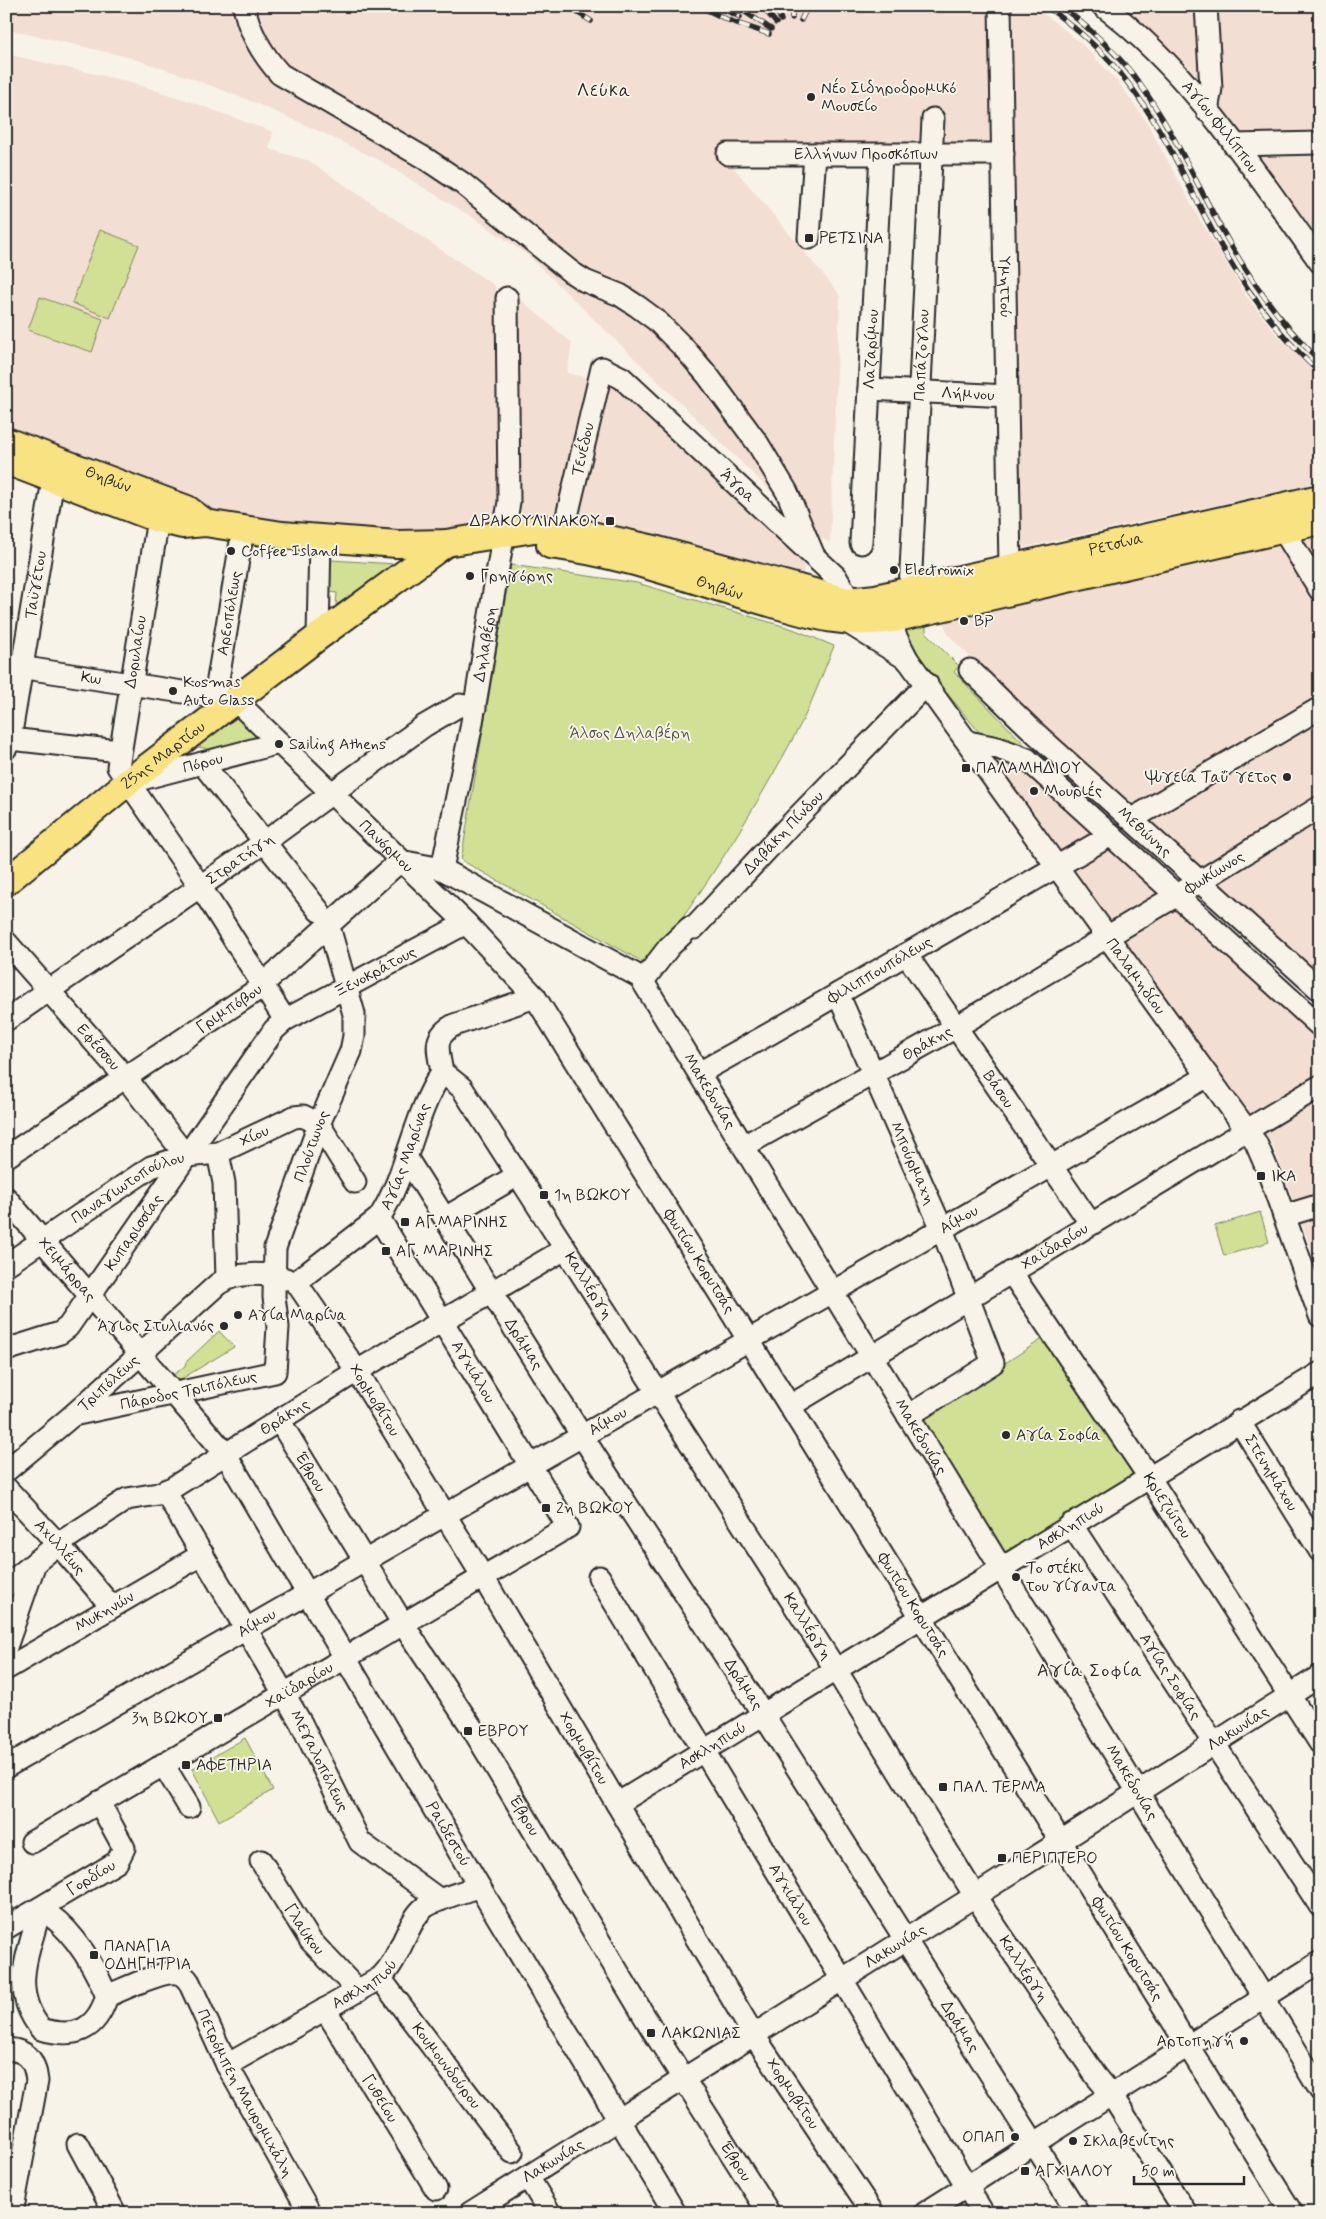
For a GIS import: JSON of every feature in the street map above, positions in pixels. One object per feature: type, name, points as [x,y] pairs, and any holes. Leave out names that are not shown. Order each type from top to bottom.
[{"type":"main road","name":"Θηβών","points":[[6,441],[187,509],[206,522]]},
{"type":"main road","name":"Θηβών","points":[[6,461],[158,519],[182,525],[206,522],[243,530],[320,539],[397,544],[446,543],[534,529],[564,529],[654,548],[847,612],[868,623],[898,601],[936,608]]},
{"type":"main road","name":"Ρετσίνα","points":[[936,608],[1276,519],[1320,498]]},
{"type":"main road","name":"Ρετσίνα","points":[[898,601],[1010,568],[1276,519],[1320,521]]},
{"type":"main road","name":"Θηβών","points":[[505,534],[532,543],[572,548],[642,565],[828,620],[847,612]]},
{"type":"main road","name":"25ης Μαρτίου","points":[[6,882],[128,782],[225,698],[318,637],[446,543]]},
{"type":"street","points":[[244,6],[258,45],[265,57],[280,74],[426,159],[462,183],[571,272],[585,281],[620,295],[656,320],[708,376],[758,444],[787,492],[814,556]]},
{"type":"street","name":"Υμηττού","points":[[1000,6],[1010,568]]},
{"type":"street","name":"Αγίου Φιλίππου","points":[[1102,6],[1154,50],[1207,111],[1320,262]]},
{"type":"street","points":[[1206,6],[1211,88],[1207,111]]},
{"type":"street","name":"Παπάζογλου","points":[[898,601],[919,392],[933,119]]},
{"type":"street","points":[[1234,146],[1320,143]]},
{"type":"street","name":"Ελλήνων Προσκόπων","points":[[728,154],[1003,154]]},
{"type":"street","points":[[809,238],[815,154]]},
{"type":"street","name":"Λαζαρίμου","points":[[861,543],[880,154]]},
{"type":"street","name":"Δηλαβέρη","points":[[442,869],[475,708],[505,534],[510,489],[507,298]]},
{"type":"street","name":"Άγρα","points":[[602,368],[622,378],[814,556],[840,582],[847,612]]},
{"type":"street","name":"Τενέδου","points":[[564,529],[602,368]]},
{"type":"street","name":"Λήμνου","points":[[869,389],[1007,396]]},
{"type":"street","name":"Ταϋγέτου","points":[[8,744],[14,667],[53,480]]},
{"type":"street","name":"Δορυλαίου","points":[[158,519],[119,751],[118,767],[200,886],[285,1020]]},
{"type":"street","points":[[1276,519],[1320,590]]},
{"type":"street","name":"Αρεοπόλεως","points":[[225,698],[243,530]]},
{"type":"street","points":[[318,637],[320,539]]},
{"type":"street","name":"Παλαμηδίου","points":[[898,601],[895,635],[908,660],[1256,1143],[1268,1171],[1320,1316]]},
{"type":"street","name":"Παλαμηδίου","points":[[847,612],[908,660]]},
{"type":"street","name":"Κω","points":[[14,667],[225,698]]},
{"type":"street","name":"Μεθώνης","points":[[970,670],[1032,730],[1320,990]]},
{"type":"street","name":"Δαβάκη Πίνδου","points":[[643,981],[679,936],[689,928],[694,928],[789,826],[927,684]]},
{"type":"street","name":"Πανόρμου","points":[[225,698],[279,743],[466,923],[536,997]]},
{"type":"street","name":"Στρατήγη","points":[[6,1020],[266,841],[329,793],[424,726],[460,705],[475,708]]},
{"type":"street","points":[[1132,819],[1320,708]]},
{"type":"street","name":"Μεθώνης","points":[[968,742],[998,748],[1028,760],[1320,1026]]},
{"type":"street","name":"Πόρου","points":[[128,782],[279,743]]},
{"type":"street","points":[[8,744],[119,751]]},
{"type":"street","name":"Πλούτωνος","points":[[202,763],[266,841],[324,919],[348,987],[354,1014],[354,1036],[351,1051],[319,1124],[275,1248],[274,1276],[278,1327],[274,1372]]},
{"type":"street","name":"Φωκίωνος","points":[[1108,936],[1320,807]]},
{"type":"street","name":"Φιλιππουπόλεως","points":[[699,1073],[1111,835]]},
{"type":"street","points":[[400,861],[442,869]]},
{"type":"street","name":"Γριμπόβου","points":[[6,1157],[263,985],[324,919],[400,861]]},
{"type":"street","name":"Μακεδονίας","points":[[442,869],[640,976],[1320,2090]]},
{"type":"street","name":"Ξενοκράτους","points":[[285,1020],[466,923]]},
{"type":"street","name":"Θράκης","points":[[744,1146],[956,1027],[1108,936]]},
{"type":"street","name":"Εφέσσου","points":[[6,942],[126,1078],[186,1156]]},
{"type":"street","name":"Βάσου","points":[[906,954],[1053,1165],[1091,1224]]},
{"type":"street","name":"Μπούρμαχη","points":[[838,994],[942,1229],[993,1363],[908,1416]]},
{"type":"street","points":[[442,1072],[438,1041],[443,1031],[536,997]]},
{"type":"street","name":"Φωτίου Κορυτσάς","points":[[536,997],[1292,2213]]},
{"type":"street","name":"Παναγιωτοπούλου","points":[[6,1266],[151,1167],[186,1156],[262,1043],[285,1020]]},
{"type":"street","name":"Αγίας Μαρίνας","points":[[296,1282],[378,1218],[388,1203],[430,1091],[442,1072]]},
{"type":"street","name":"Καλλέργη","points":[[442,1072],[462,1088],[836,1670],[976,1896],[1096,2076],[1111,2094],[1186,2213]]},
{"type":"street","name":"Αίμου","points":[[6,1767],[1208,1076]]},
{"type":"street","name":"Χαϊδαρίου","points":[[790,1406],[1320,1086]]},
{"type":"street","name":"Χίου","points":[[186,1156],[218,1152],[294,1117],[303,1116],[319,1124]]},
{"type":"street","points":[[319,1124],[355,1182]]},
{"type":"street","points":[[218,1152],[224,1183],[227,1278],[241,1275],[274,1276],[296,1282]]},
{"type":"street","name":"Κυπαρισσίας","points":[[6,1350],[60,1333],[68,1327],[186,1156]]},
{"type":"street","name":"Δράμας","points":[[406,1157],[582,1436],[763,1714],[1078,2213]]},
{"type":"street","points":[[445,1218],[518,1175]]},
{"type":"street","name":"Χειμάρρας","points":[[6,1198],[225,1453]]},
{"type":"street","points":[[1284,1216],[1320,1205]]},
{"type":"street","name":"Αγχιάλου","points":[[378,1218],[568,1527]]},
{"type":"street","name":"Θράκης","points":[[6,1586],[58,1544],[127,1499],[165,1491],[357,1372],[565,1249]]},
{"type":"street","name":"Κριεζώτου","points":[[1011,1272],[1149,1477],[1320,1743]]},
{"type":"street","name":"Τριπόλεως","points":[[6,1471],[73,1416],[139,1354],[227,1278]]},
{"type":"street","name":"Χορμοβίτου","points":[[296,1282],[357,1372],[483,1577],[753,2034],[873,2213]]},
{"type":"street","name":"Πάροδος Τριπόλεως","points":[[73,1416],[274,1372]]},
{"type":"street","name":"Ασκληπιού","points":[[617,1804],[1320,1373]]},
{"type":"street","name":"Έβρου","points":[[279,1420],[403,1624],[474,1731],[684,2078],[769,2213]]},
{"type":"street","name":"Στενημάχου","points":[[1239,1421],[1320,1551]]},
{"type":"street","name":"Ραιδεστού","points":[[225,1453],[479,1886],[675,2213]]},
{"type":"street","name":"Αχιλλέως","points":[[6,1488],[58,1544],[112,1607]]},
{"type":"street","name":"Μεγαλοπόλεως","points":[[165,1491],[284,1694],[330,1778],[360,1842],[440,1900]]},
{"type":"street","name":"Αγίας Σοφίας","points":[[1071,1524],[1320,1906]]},
{"type":"street","name":"Χαϊδαρίου","points":[[32,1842],[568,1527]]},
{"type":"street","name":"Μυκηνών","points":[[6,1669],[203,1554]]},
{"type":"street","points":[[8,1637],[35,1562]]},
{"type":"street","name":"Αγχιάλου","points":[[599,1578],[983,2213]]},
{"type":"street","name":"Λακωνίας","points":[[470,2213],[976,1896],[1060,1840],[1320,1676]]},
{"type":"street","points":[[163,1764],[189,1807]]},
{"type":"street","name":"Γορδίου","points":[[6,1928],[117,1862],[124,1848],[99,1802]]},
{"type":"street","name":"Γλαύκου","points":[[261,1861],[310,1940],[358,1991]]},
{"type":"street","name":"Ασκληπιού","points":[[226,2065],[380,1978],[392,1965],[417,1916],[424,1907],[479,1886]]},
{"type":"street","points":[[40,1909],[55,1917],[65,1927],[92,1966],[108,1996],[95,2022],[71,2034],[55,2033],[41,2029],[30,2015],[22,1984],[40,1909]]},
{"type":"street","points":[[925,2213],[1320,1962]]},
{"type":"street","name":"Πετρόμπεη Μαυρομιχάλη","points":[[108,1996],[169,1973],[180,1974],[189,1982],[226,2065],[310,2213]]},
{"type":"street","name":"Κουμουνδούρου","points":[[380,1978],[512,2152]]},
{"type":"street","name":"Γυθείου","points":[[325,2008],[436,2189]]},
{"type":"street","points":[[12,2213],[13,2181],[38,2081],[33,2060],[16,2052],[41,2029]]},
{"type":"street","points":[[78,2144],[115,2213]]},
{"type":"street","points":[[528,2177],[550,2213]]},
{"type":"shaded area","points":[[6,6],[990,6],[993,144],[718,149],[837,291],[840,297],[830,543],[815,534],[529,256],[477,220],[377,159],[253,102],[183,75],[128,57],[6,29]]},
{"type":"shaded area","points":[[1011,6],[1034,6],[1081,43],[1118,82],[1145,119],[1201,222],[1247,297],[1275,333],[1320,378],[1320,482],[1021,548]]},
{"type":"shaded area","points":[[1120,6],[1197,6],[1200,78],[1193,78],[1158,39]]},
{"type":"shaded area","points":[[1217,6],[1320,6],[1320,136],[1243,140],[1222,113]]},
{"type":"shaded area","points":[[6,54],[130,82],[273,132],[269,149],[309,161],[495,286],[503,485],[498,522],[462,531],[382,532],[302,527],[228,516],[6,431]]},
{"type":"shaded area","points":[[1320,151],[1320,254],[1261,170],[1261,155]]},
{"type":"shaded area","points":[[517,297],[572,343],[567,373],[589,378],[559,517],[517,519],[521,488]]},
{"type":"shaded area","points":[[607,385],[622,389],[804,563],[803,579],[576,519]]},
{"type":"shaded area","points":[[1320,532],[1320,975],[961,648],[948,634],[942,617]]},
{"type":"shaded area","points":[[987,755],[1011,758],[1320,1035],[1320,1273],[1273,1145]]},
{"type":"green space","points":[[100,230],[139,245],[110,318],[72,303]]},
{"type":"green space","points":[[40,297],[103,319],[92,352],[28,330]]},
{"type":"green space","points":[[331,560],[395,564],[394,567],[336,605],[337,593],[328,592]]},
{"type":"green space","name":"Άλσος Δηλαβέρη","points":[[511,565],[637,583],[793,629],[834,646],[801,723],[762,793],[688,910],[648,965],[461,860]]},
{"type":"green space","points":[[926,620],[926,633],[959,666],[954,672],[1029,749],[979,732],[903,640],[902,630]]},
{"type":"green space","points":[[240,716],[264,740],[219,752],[195,746]]},
{"type":"green space","points":[[1260,1212],[1269,1242],[1224,1256],[1215,1226]]},
{"type":"green space","points":[[219,1331],[234,1347],[173,1384],[169,1378],[185,1366],[186,1362]]},
{"type":"green space","points":[[1044,1338],[1135,1475],[1000,1559],[915,1421]]},
{"type":"green space","points":[[245,1738],[273,1790],[219,1821],[192,1769]]},
{"type":"railway","points":[[567,6],[591,21]]},
{"type":"railway","points":[[699,6],[728,20],[769,34]]},
{"type":"railway","points":[[717,6],[740,17]]},
{"type":"railway","points":[[736,6],[771,29]]},
{"type":"railway","points":[[762,6],[776,23]]},
{"type":"railway","points":[[776,6],[781,20]]},
{"type":"railway","points":[[792,6],[792,18]]},
{"type":"railway","points":[[801,20],[808,6]]},
{"type":"railway","points":[[1046,6],[1097,48],[1116,68],[1137,96],[1161,133],[1213,232],[1236,271],[1260,307],[1288,341],[1320,373]]},
{"type":"railway","points":[[1061,6],[1103,42],[1131,72],[1162,118],[1221,228],[1253,281],[1291,331],[1320,361]]},
{"type":"place","name":"Νέο Σιδηροδρομικό Μουσείο","points":[[811,97]]},
{"type":"place","name":"ΡΕΤΣΙΝΑ","points":[[809,238]]},
{"type":"place","name":"ΔΡΑΚΟΥΛΙΝΑΚΟΥ","points":[[610,521]]},
{"type":"place","name":"Coffee Island","points":[[231,551]]},
{"type":"place","name":"Electromix","points":[[894,570]]},
{"type":"place","name":"Γρηγόρης","points":[[470,576]]},
{"type":"place","name":"BP","points":[[964,621]]},
{"type":"place","name":"Kosmas Auto Glass","points":[[173,691]]},
{"type":"place","name":"Sailing Athens","points":[[279,744]]},
{"type":"place","name":"ΠΑΛΑΜΗΔΙΟΥ","points":[[966,768]]},
{"type":"place","name":"Ψυγεία Ταΰγετος","points":[[1287,777]]},
{"type":"place","name":"Μουριές","points":[[1034,791]]},
{"type":"place","name":"ΙΚΑ","points":[[1261,1176]]},
{"type":"place","name":"1η ΒΩΚΟΥ","points":[[544,1195]]},
{"type":"place","name":"ΑΓ.ΜΑΡΙΝΗΣ","points":[[405,1222]]},
{"type":"place","name":"ΑΓ. ΜΑΡΙΝΗΣ","points":[[386,1251]]},
{"type":"place","name":"Αγία Μαρίνα","points":[[238,1315]]},
{"type":"place","name":"Άγιος Στυλιανός","points":[[224,1326]]},
{"type":"place","name":"Αγία Σοφία","points":[[1006,1435]]},
{"type":"place","name":"2η ΒΩΚΟΥ","points":[[546,1508]]},
{"type":"place","name":"Το στέκι του γίγαντα","points":[[1016,1577]]},
{"type":"place","name":"3η ΒΩΚΟΥ","points":[[218,1718]]},
{"type":"place","name":"ΕΒΡΟΥ","points":[[468,1731]]},
{"type":"place","name":"ΑΦΕΤΗΡΙΑ","points":[[186,1765]]},
{"type":"place","name":"ΠΑΛ. ΤΕΡΜΑ","points":[[943,1787]]},
{"type":"place","name":"ΠΕΡΙΠΤΕΡΟ","points":[[1002,1858]]},
{"type":"place","name":"ΠΑΝΑΓΙΑ ΟΔΗΓΗΤΡΙΑ","points":[[94,1955]]},
{"type":"place","name":"ΛΑΚΩΝΙΑΣ","points":[[651,2033]]},
{"type":"place","name":"Αρτοπηγή","points":[[1244,2041]]},
{"type":"place","name":"ΟΠΑΠ","points":[[1015,2137]]},
{"type":"place","name":"Σκλαβενίτης","points":[[1073,2141]]},
{"type":"place","name":"ΑΓΧΙΑΛΟΥ","points":[[1025,2171]]},
{"type":"district","name":"Λεύκα","points":[[604,91]]},
{"type":"district","name":"Αγία Σοφία","points":[[1090,1671]]}]
